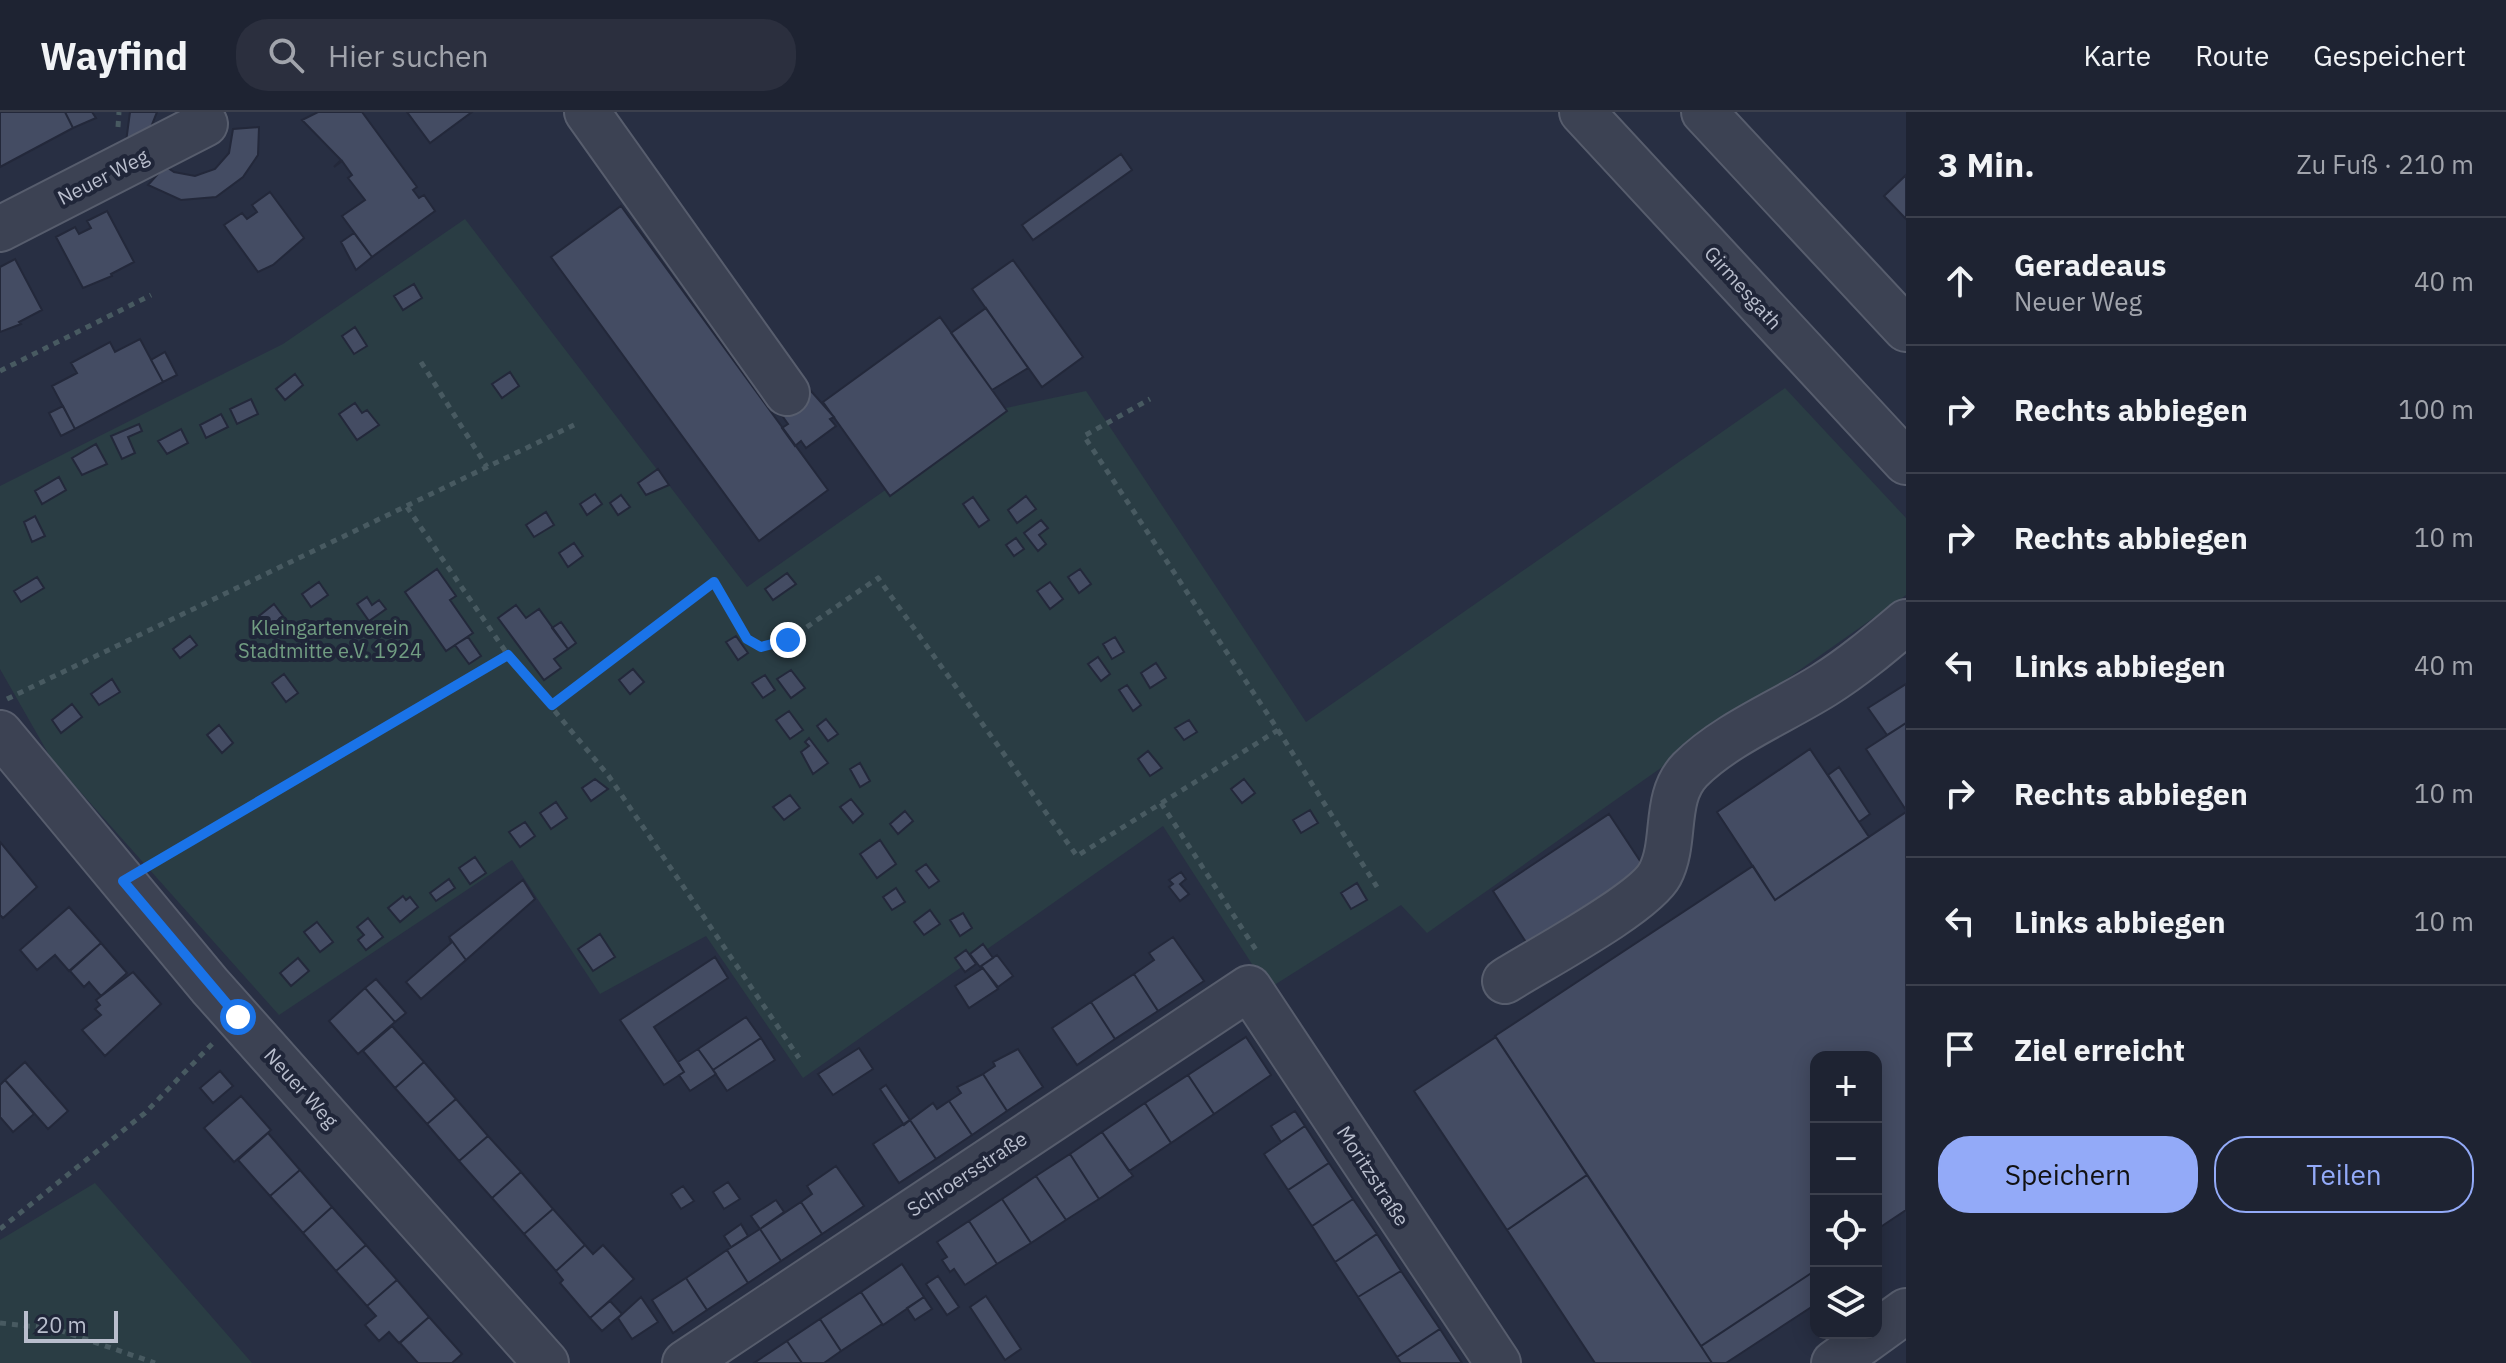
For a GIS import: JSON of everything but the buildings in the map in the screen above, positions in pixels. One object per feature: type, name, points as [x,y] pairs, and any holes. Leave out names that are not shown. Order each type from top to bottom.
[{"type":"street","points":[[587,112],[787,393]]},
{"type":"street","name":"Girmesgath","points":[[1582,112],[1906,462]]},
{"type":"street","points":[[1704,112],[1906,329]]},
{"type":"street","name":"Neuer Weg","points":[[0,229],[205,124]]},
{"type":"street","points":[[1505,981],[1634,900],[1659,875],[1668,846],[1673,801],[1688,772],[1712,753],[1827,683],[1906,622]]},
{"type":"street","name":"Neuer Weg","points":[[0,733],[238,1017],[546,1363]]},
{"type":"street","name":"Schroersstraße","points":[[685,1363],[1249,988]]},
{"type":"street","name":"Moritzstraße","points":[[1249,988],[1498,1363]]},
{"type":"street","points":[[1834,1363],[1906,1311]]},
{"type":"path","points":[[0,371],[151,295]]},
{"type":"path","points":[[421,362],[487,467]]},
{"type":"path","points":[[1150,399],[1084,436],[1278,730],[1377,887]]},
{"type":"path","points":[[0,704],[14,694],[574,425]]},
{"type":"path","points":[[407,507],[508,655],[608,775],[799,1058]]},
{"type":"path","points":[[552,705],[714,582],[747,639],[761,647],[788,640],[878,578],[1077,856],[1278,730]]},
{"type":"path","points":[[123,881],[508,655]]},
{"type":"path","points":[[1161,803],[1270,973],[1249,988]]},
{"type":"path","points":[[0,1229],[145,1113],[238,1017]]},
{"type":"path","points":[[0,1323],[56,1329],[155,1363]]},
{"type":"green space","name":"Kleingartenverein Stadtmitte e.V. 1924","points":[[465,219],[747,587],[1001,409],[1086,391],[1306,722],[1785,388],[1906,518],[1906,595],[1427,933],[1401,905],[1268,989],[1163,826],[803,1078],[706,936],[600,994],[512,860],[279,1015],[52,760],[0,669],[0,486],[283,344]]},
{"type":"green space","points":[[95,1183],[252,1363],[0,1363],[0,1240]]},
{"type":"route","points":[[238,1017],[123,881],[508,655],[552,705],[714,582],[747,639],[761,647],[788,640]]}]
